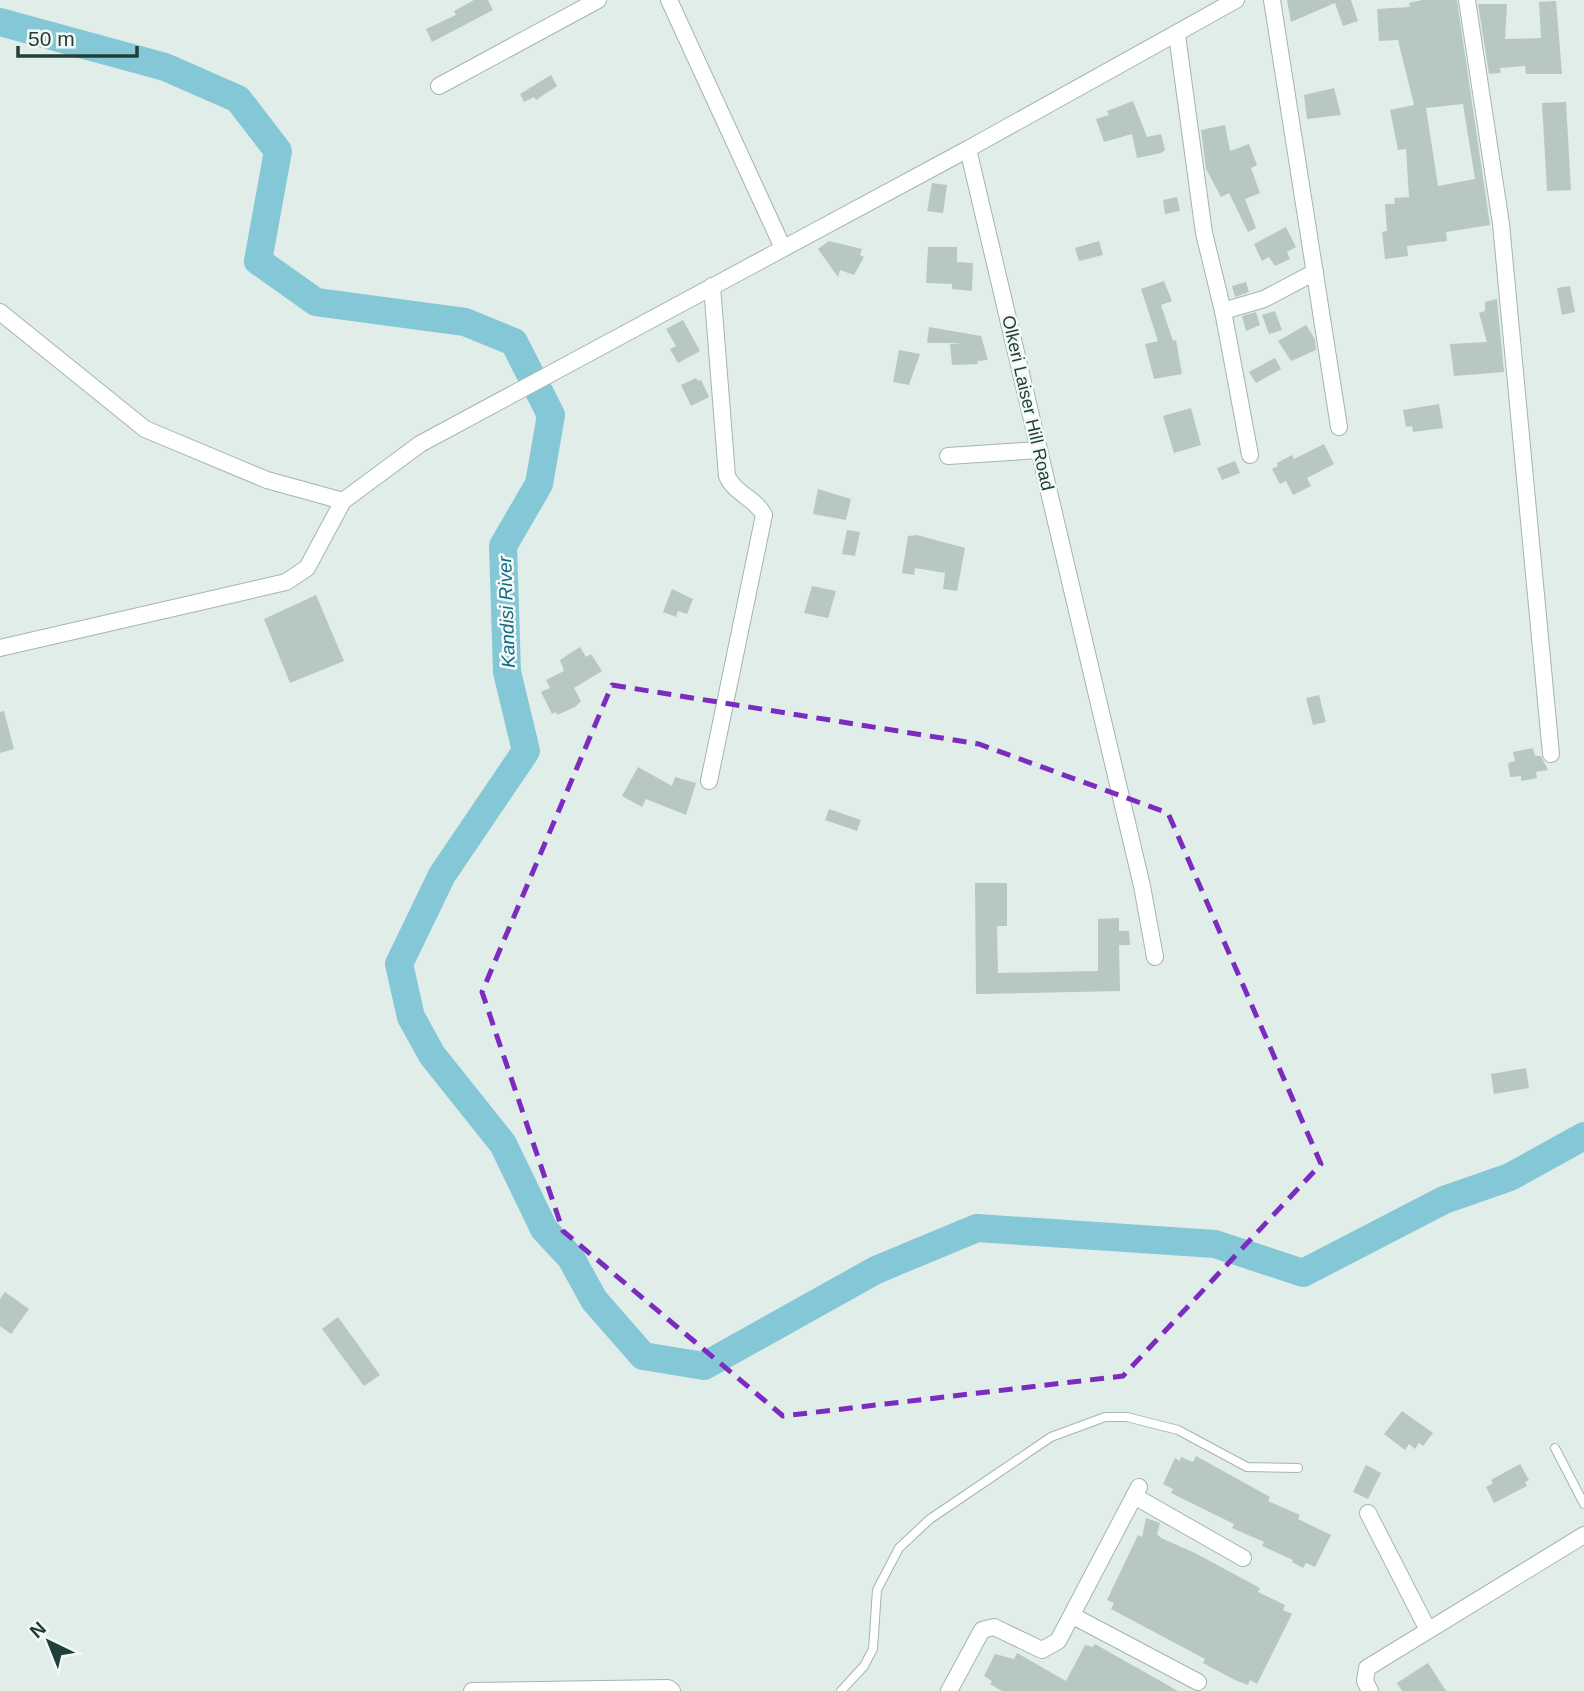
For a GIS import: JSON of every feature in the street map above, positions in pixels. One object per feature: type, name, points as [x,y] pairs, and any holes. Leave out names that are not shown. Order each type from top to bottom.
[{"type":"street","points":[[439,86],[598,0]]},
{"type":"street","points":[[669,0],[783,248]]},
{"type":"street","points":[[0,648],[286,582],[307,568],[343,501],[420,443],[1177,36],[1236,0]]},
{"type":"street","points":[[1272,0],[1339,427]]},
{"type":"street","points":[[1467,0],[1501,223],[1551,754]]},
{"type":"street","points":[[1177,36],[1205,233],[1223,311],[1250,455]]},
{"type":"street","name":"Olkeri Laiser Hill Road","points":[[968,149],[1142,886],[1155,957]]},
{"type":"street","points":[[1223,311],[1264,299],[1315,272]]},
{"type":"street","points":[[709,781],[764,515],[758,504],[732,485],[727,476],[712,286]]},
{"type":"street","points":[[0,312],[145,429],[267,480],[343,501]]},
{"type":"street","points":[[948,456],[1039,450]]},
{"type":"street","points":[[949,1691],[982,1630],[994,1627],[1042,1650],[1058,1641],[1137,1492],[1243,1558]]},
{"type":"street","points":[[1368,1513],[1428,1630]]},
{"type":"street","points":[[1370,1691],[1365,1681],[1367,1668],[1584,1535]]},
{"type":"street","points":[[1073,1616],[1198,1682]]},
{"type":"street","points":[[472,1691],[668,1688],[672,1691]]},
{"type":"lane","points":[[841,1691],[864,1666],[873,1649],[877,1590],[899,1548],[930,1518],[1051,1437],[1105,1416],[1127,1417],[1178,1430],[1247,1467],[1298,1468]]},
{"type":"lane","points":[[1555,1448],[1584,1504]]},
{"type":"highlighted area","points":[[612,685],[979,744],[1168,813],[1321,1164],[1123,1376],[783,1416],[563,1231],[482,992]]},
{"type":"building","points":[[474,0],[488,0],[493,10],[432,42],[426,29],[456,15],[454,11]]},
{"type":"building","points":[[1287,0],[1351,0],[1358,21],[1343,26],[1335,3],[1291,22]]},
{"type":"building","points":[[1422,0],[1457,0],[1490,225],[1446,232],[1447,241],[1407,246],[1408,256],[1385,259],[1382,232],[1387,231],[1385,204],[1395,204],[1394,198],[1409,197],[1406,149],[1398,150],[1390,110],[1414,105],[1398,40],[1379,41],[1377,9],[1410,7],[1409,3]],"holes":[[[1463,104],[1475,179],[1438,186],[1426,108]]]},
{"type":"building","points":[[1556,1],[1562,74],[1526,74],[1525,66],[1500,68],[1501,73],[1489,74],[1478,4],[1507,4],[1505,39],[1541,38],[1539,2]]},
{"type":"building","points":[[551,75],[557,86],[536,100],[534,97],[524,102],[520,94]]},
{"type":"building","points":[[1334,88],[1341,115],[1307,119],[1304,95]]},
{"type":"building","points":[[1133,101],[1147,137],[1161,134],[1165,150],[1161,153],[1137,158],[1132,134],[1104,142],[1096,119],[1109,115],[1107,111]]},
{"type":"building","points":[[1566,102],[1571,190],[1547,191],[1542,103]]},
{"type":"building","points":[[1225,125],[1230,151],[1249,144],[1257,165],[1251,168],[1260,193],[1245,199],[1256,228],[1248,232],[1229,193],[1221,197],[1206,169],[1201,130]]},
{"type":"building","points":[[932,183],[947,185],[943,213],[927,211]]},
{"type":"building","points":[[1177,197],[1180,211],[1165,214],[1163,200]]},
{"type":"building","points":[[1286,227],[1296,247],[1287,252],[1290,259],[1275,266],[1269,257],[1262,261],[1254,244]]},
{"type":"building","points":[[829,241],[862,249],[860,255],[864,257],[854,275],[840,270],[838,277],[818,249]]},
{"type":"building","points":[[1099,241],[1103,255],[1079,261],[1075,248]]},
{"type":"building","points":[[928,247],[957,247],[957,262],[973,263],[972,291],[952,289],[952,284],[926,283]]},
{"type":"building","points":[[1164,281],[1172,301],[1161,305],[1173,341],[1176,340],[1182,374],[1154,379],[1145,344],[1158,341],[1141,289]]},
{"type":"building","points":[[1246,282],[1249,292],[1235,297],[1232,286]]},
{"type":"building","points":[[1570,286],[1575,312],[1562,315],[1557,288]]},
{"type":"building","points":[[1497,299],[1504,372],[1454,376],[1450,344],[1487,342],[1479,313],[1485,311],[1485,302]]},
{"type":"building","points":[[1275,311],[1282,330],[1269,334],[1262,315]]},
{"type":"building","points":[[1256,312],[1260,325],[1246,331],[1242,316]]},
{"type":"building","points":[[683,320],[700,351],[678,363],[670,349],[676,346],[666,329]]},
{"type":"building","points":[[1306,325],[1315,339],[1316,350],[1291,361],[1278,341]]},
{"type":"building","points":[[929,327],[981,336],[988,360],[977,361],[978,364],[952,365],[950,344],[965,343],[927,343]]},
{"type":"building","points":[[899,350],[920,354],[909,385],[893,382]]},
{"type":"building","points":[[1275,358],[1281,369],[1256,383],[1249,372]]},
{"type":"building","points":[[696,378],[701,380],[709,397],[691,406],[681,385]]},
{"type":"building","points":[[1439,404],[1443,428],[1413,432],[1412,426],[1406,427],[1403,410]]},
{"type":"building","points":[[1191,408],[1201,445],[1174,453],[1163,416]]},
{"type":"building","points":[[1324,444],[1334,464],[1307,478],[1311,486],[1293,495],[1286,481],[1280,484],[1272,469],[1292,455],[1294,459]]},
{"type":"building","points":[[1235,461],[1240,473],[1222,480],[1217,468]]},
{"type":"building","points":[[818,489],[851,499],[846,520],[813,514]]},
{"type":"building","points":[[847,530],[860,532],[855,556],[842,554]]},
{"type":"building","points":[[917,535],[965,548],[957,591],[943,589],[945,573],[915,568],[914,575],[902,573],[908,536]]},
{"type":"building","points":[[812,586],[836,591],[828,618],[804,613]]},
{"type":"building","points":[[672,589],[693,599],[687,614],[678,611],[676,617],[663,612]]},
{"type":"building","points":[[316,595],[344,661],[290,683],[264,619]]},
{"type":"building","points":[[580,647],[586,657],[591,654],[602,671],[574,688],[581,701],[575,707],[557,715],[556,712],[552,714],[541,692],[550,688],[546,680],[564,671],[560,660]]},
{"type":"building","points":[[1319,695],[1326,722],[1313,725],[1306,698]]},
{"type":"building","points":[[4,711],[14,749],[0,753],[0,712]]},
{"type":"building","points":[[1533,748],[1535,756],[1541,756],[1548,770],[1536,772],[1537,778],[1521,781],[1521,776],[1510,777],[1508,763],[1515,761],[1513,752]]},
{"type":"building","points":[[638,767],[672,786],[675,777],[696,783],[686,815],[646,799],[642,807],[622,796]]},
{"type":"building","points":[[829,809],[861,820],[857,831],[825,820]]},
{"type":"building","points":[[975,883],[1007,883],[1007,926],[997,926],[998,973],[1098,971],[1098,919],[1119,918],[1119,931],[1129,931],[1130,945],[1119,945],[1120,991],[976,994]]},
{"type":"building","points":[[1526,1068],[1529,1088],[1494,1094],[1491,1074]]},
{"type":"building","points":[[5,1292],[29,1309],[11,1334],[0,1326],[0,1299]]},
{"type":"building","points":[[338,1317],[380,1375],[364,1386],[322,1329]]},
{"type":"building","points":[[1402,1411],[1433,1433],[1423,1446],[1419,1443],[1415,1449],[1409,1444],[1405,1450],[1384,1434]]},
{"type":"building","points":[[1196,1456],[1270,1497],[1268,1501],[1300,1515],[1298,1519],[1331,1535],[1315,1567],[1306,1563],[1303,1568],[1292,1562],[1293,1560],[1262,1546],[1264,1542],[1232,1528],[1234,1524],[1171,1493],[1173,1489],[1163,1484],[1175,1458],[1180,1461],[1181,1457],[1193,1462]]},
{"type":"building","points":[[1520,1464],[1529,1480],[1525,1482],[1527,1486],[1494,1503],[1486,1487],[1493,1483],[1491,1480]]},
{"type":"building","points":[[1366,1465],[1381,1473],[1368,1499],[1353,1492]]},
{"type":"building","points":[[1146,1518],[1160,1523],[1157,1534],[1161,1538],[1260,1588],[1258,1592],[1285,1605],[1283,1610],[1292,1614],[1257,1684],[1250,1680],[1248,1685],[1235,1680],[1203,1663],[1205,1659],[1111,1609],[1114,1603],[1107,1600],[1138,1535],[1142,1537]]},
{"type":"building","points":[[1095,1644],[1178,1691],[1002,1691],[990,1684],[992,1681],[984,1676],[995,1654],[1014,1659],[1017,1653],[1066,1681],[1085,1645],[1093,1647]]},
{"type":"building","points":[[1428,1663],[1446,1691],[1402,1691],[1397,1683]]},
{"type":"waterway","name":"Kandisi River","points":[[0,22],[165,67],[238,99],[278,151],[258,261],[316,302],[465,322],[514,342],[551,415],[539,484],[503,546],[507,672],[526,751],[442,875],[399,964],[411,1017],[432,1055],[503,1144],[544,1229],[571,1258],[594,1300],[643,1356],[704,1366],[876,1270],[977,1228],[1215,1244],[1303,1273],[1444,1200],[1510,1177],[1584,1136]]}]
